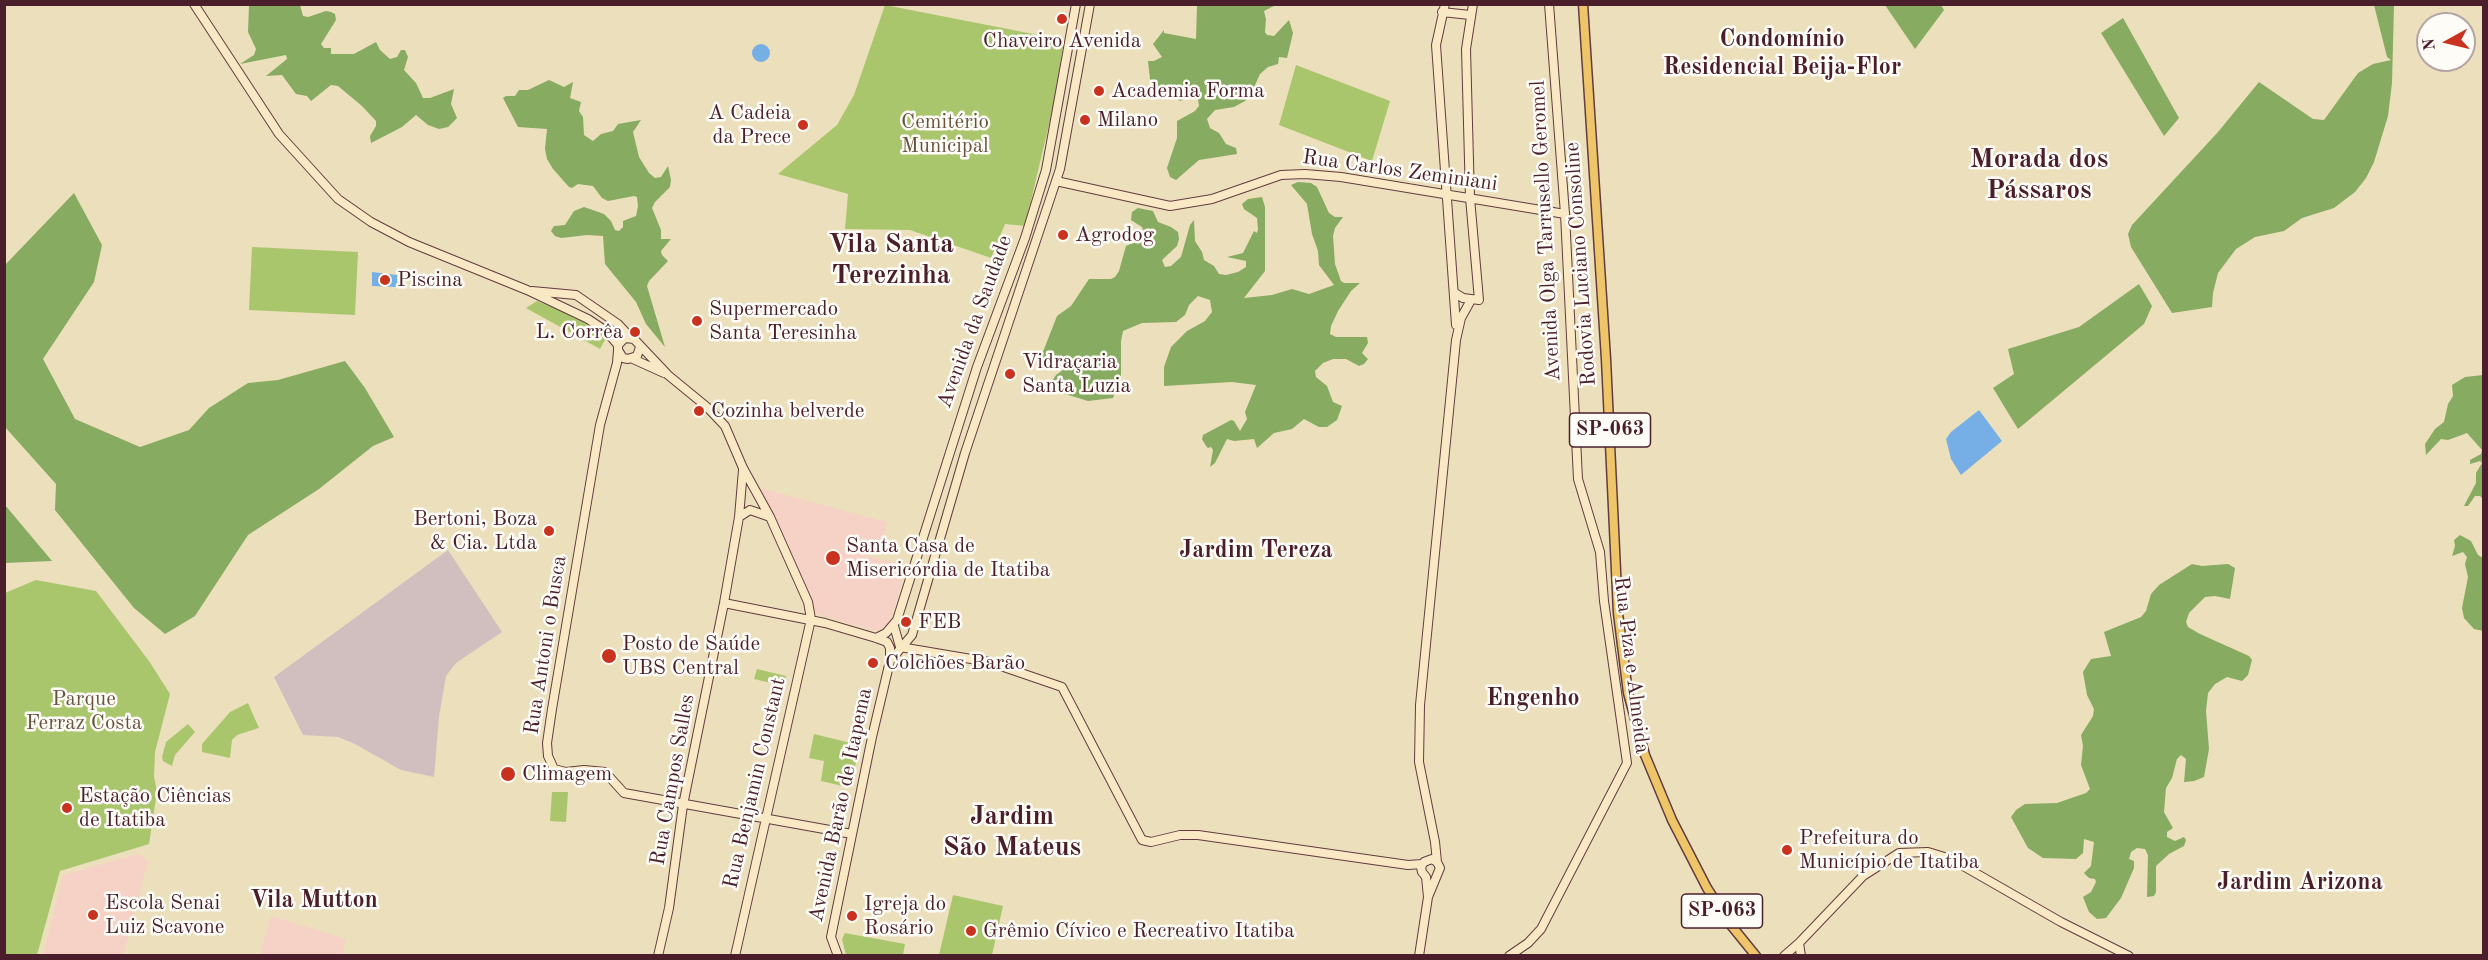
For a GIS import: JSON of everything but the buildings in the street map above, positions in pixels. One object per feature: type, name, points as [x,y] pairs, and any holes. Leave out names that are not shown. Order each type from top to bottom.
[{"type":"main road","points":[[194,4],[279,134],[338,199],[371,222],[409,242],[527,290],[588,319],[606,331],[620,355],[668,375]]},
{"type":"main road","name":"Avenida da Saudade","points":[[894,626],[982,355],[1025,238],[1046,170],[1062,92],[1076,4]]},
{"type":"main road","name":"Avenida da Saudade","points":[[912,634],[964,453],[1056,181],[1079,71],[1090,4]]},
{"type":"main road","points":[[1456,340],[1461,318],[1475,300],[1466,49],[1473,4]]},
{"type":"main road","name":"Avenida Olga Tarrusello Geromel","points":[[1549,4],[1565,214],[1576,455]]},
{"type":"main road","name":"Rodovia Luciano Consoline","points":[[1583,4],[1606,358],[1618,613],[1628,693],[1645,754],[1672,820],[1707,888],[1730,924],[1756,956]]},
{"type":"main road","points":[[1419,955],[1428,897],[1440,868],[1419,762],[1420,705],[1456,340],[1455,293],[1436,45],[1443,8],[1470,15]]},
{"type":"main road","points":[[1072,29],[1082,34],[1084,39]]},
{"type":"main road","points":[[1066,69],[1070,72],[1079,71]]},
{"type":"main road","points":[[1062,92],[1071,92],[1074,96]]},
{"type":"main road","name":"Rua Carlos Zeminiani","points":[[1056,181],[1170,206],[1212,199],[1281,175],[1341,177],[1565,214]]},
{"type":"main road","points":[[527,290],[576,295],[611,318],[668,375],[707,407],[725,426],[743,468],[770,517],[808,602],[811,619]]},
{"type":"main road","points":[[1455,293],[1475,300]]},
{"type":"main road","points":[[618,348],[621,341],[630,338]]},
{"type":"main road","points":[[617,363],[637,356],[640,347]]},
{"type":"main road","name":"Rua Antoni o Busca","points":[[618,348],[617,363],[600,425],[552,709],[547,743],[548,756],[554,769],[566,772],[584,770],[605,772],[624,793],[852,834]]},
{"type":"main road","points":[[982,355],[995,360]]},
{"type":"main road","name":"Rua Piza e Almeida","points":[[1509,956],[1528,943],[1541,929],[1627,763],[1604,602],[1600,552],[1578,478],[1576,455]]},
{"type":"main road","name":"Rua Campos Salles","points":[[658,956],[669,909],[683,805],[739,517],[743,468]]},
{"type":"main road","points":[[739,517],[750,510],[770,517]]},
{"type":"main road","points":[[909,585],[925,590]]},
{"type":"main road","points":[[724,603],[811,619],[876,638],[887,642],[890,648],[890,661]]},
{"type":"main road","name":"Rua Benjamin Constant","points":[[735,956],[764,819],[811,619]]},
{"type":"main road","points":[[876,638],[894,626],[900,647]]},
{"type":"main road","points":[[890,661],[912,634],[923,650]]},
{"type":"main road","points":[[900,647],[989,662],[1062,687],[1142,840],[1151,842],[1180,835],[1198,835],[1408,865],[1424,868],[1435,876]]},
{"type":"main road","name":"Avenida Barão de Itapema","points":[[838,956],[831,937],[890,661]]},
{"type":"main road","points":[[1428,897],[1424,868],[1435,842]]},
{"type":"main road","points":[[1788,955],[1863,876],[1899,853],[1928,852],[1951,859],[2061,922],[2129,956]]},
{"type":"main road","points":[[1424,868],[1432,859],[1437,862]]},
{"type":"main road","points":[[1799,943],[1801,956]]},
{"type":"shaded area","name":"Santa Casa de Misericórdia de Itatiba","points":[[756,487],[887,522],[882,543],[849,535],[844,550],[906,565],[895,607],[887,626],[877,631],[816,614]]},
{"type":"shaded area","points":[[448,550],[502,632],[456,663],[446,676],[439,717],[434,777],[401,770],[338,737],[303,735],[274,677]]},
{"type":"shaded area","name":"Escola Senai Luiz Scavone","points":[[138,854],[148,860],[123,955],[43,955],[63,875]]},
{"type":"shaded area","points":[[271,916],[346,939],[342,955],[260,955]]},
{"type":"green space","points":[[249,5],[300,5],[303,16],[308,17],[326,11],[335,14],[336,20],[321,44],[324,48],[331,48],[331,54],[354,54],[376,42],[380,50],[390,59],[397,57],[401,50],[405,50],[408,57],[404,70],[416,83],[423,98],[430,98],[454,89],[451,104],[457,118],[448,127],[439,129],[428,125],[416,115],[402,127],[371,143],[370,136],[376,126],[376,121],[338,86],[331,85],[311,101],[307,96],[296,94],[282,75],[266,76],[287,59],[286,55],[240,64],[254,55],[256,49],[248,32]]},
{"type":"green space","name":"Cemitério Municipal","points":[[885,5],[1064,40],[1054,103],[1025,226],[1005,224],[991,258],[910,230],[845,229],[848,194],[778,174],[837,125],[854,95]]},
{"type":"green space","points":[[1197,5],[1276,5],[1264,11],[1265,32],[1267,35],[1274,36],[1289,20],[1293,33],[1287,58],[1279,57],[1278,64],[1268,67],[1260,74],[1251,94],[1245,101],[1234,107],[1215,110],[1207,119],[1210,128],[1219,133],[1226,144],[1236,148],[1237,154],[1199,160],[1176,180],[1170,177],[1167,168],[1177,138],[1177,121],[1195,111],[1199,106],[1198,99],[1191,96],[1180,101],[1169,92],[1149,93],[1148,61],[1162,57],[1153,44],[1164,30],[1164,33],[1196,39]]},
{"type":"green space","points":[[1885,5],[1941,5],[1944,10],[1915,49]]},
{"type":"green space","points":[[2374,5],[2394,5],[2392,83],[2388,116],[2374,162],[2366,178],[2355,192],[2334,208],[2302,218],[2284,231],[2255,237],[2236,249],[2218,273],[2212,307],[2172,313],[2131,247],[2128,234],[2132,225],[2218,132],[2259,82],[2313,119],[2324,120],[2358,73],[2373,64],[2391,60],[2387,57]]},
{"type":"green space","points":[[2123,18],[2179,118],[2164,136],[2101,33]]},
{"type":"green space","points":[[1296,65],[1390,101],[1372,161],[1279,125]]},
{"type":"green space","points":[[549,80],[564,87],[573,82],[570,98],[581,102],[579,111],[583,117],[584,135],[593,141],[601,134],[613,131],[618,124],[641,120],[633,132],[639,157],[655,178],[661,177],[668,166],[670,187],[652,208],[661,230],[661,239],[671,239],[661,251],[668,261],[647,286],[665,347],[646,324],[636,302],[605,264],[603,236],[561,238],[555,236],[551,231],[554,226],[565,225],[574,211],[584,207],[604,214],[611,221],[615,230],[619,231],[623,227],[623,221],[636,216],[638,206],[637,197],[634,196],[608,201],[602,198],[593,186],[578,184],[572,188],[569,187],[547,159],[545,149],[547,129],[518,127],[503,98],[515,96],[519,90],[528,90]]},
{"type":"green space","points":[[1298,182],[1311,183],[1317,187],[1329,213],[1335,217],[1343,217],[1335,228],[1333,236],[1335,264],[1341,281],[1360,283],[1351,291],[1338,311],[1330,334],[1336,337],[1367,337],[1368,343],[1362,353],[1368,359],[1359,366],[1346,359],[1333,359],[1323,363],[1315,371],[1316,377],[1327,386],[1333,402],[1342,406],[1337,420],[1327,427],[1319,427],[1304,419],[1292,429],[1274,433],[1257,448],[1254,439],[1234,441],[1227,439],[1215,463],[1210,467],[1213,450],[1206,446],[1202,439],[1203,435],[1231,420],[1240,431],[1247,419],[1245,412],[1256,385],[1232,382],[1164,386],[1164,367],[1171,347],[1187,331],[1205,321],[1212,312],[1210,300],[1198,296],[1189,305],[1185,315],[1176,322],[1142,323],[1123,331],[1121,375],[1113,398],[1088,401],[1065,394],[1053,394],[1050,384],[1056,375],[1067,367],[1068,363],[1062,360],[1039,362],[1057,316],[1071,306],[1089,279],[1115,277],[1126,246],[1146,237],[1142,227],[1131,220],[1132,212],[1138,208],[1153,211],[1158,222],[1178,232],[1177,246],[1162,260],[1165,267],[1171,266],[1181,257],[1190,225],[1194,220],[1195,241],[1204,260],[1214,266],[1219,274],[1226,275],[1246,267],[1246,261],[1227,257],[1243,253],[1254,231],[1257,233],[1258,229],[1257,218],[1244,209],[1242,204],[1248,199],[1262,197],[1265,207],[1265,271],[1244,298],[1272,295],[1292,289],[1309,294],[1334,285],[1319,265],[1307,204],[1291,185]]},
{"type":"green space","points":[[74,193],[102,245],[94,282],[43,359],[75,419],[140,447],[189,430],[209,408],[248,383],[278,380],[345,361],[365,388],[394,437],[373,446],[319,489],[248,535],[195,616],[165,634],[134,608],[55,510],[56,484],[5,427],[5,265]]},
{"type":"green space","points":[[252,247],[358,252],[355,315],[249,310]]},
{"type":"green space","points":[[2139,284],[2152,306],[2144,324],[2018,429],[1993,388],[2014,374],[2008,349],[2079,327]]},
{"type":"green space","points":[[537,301],[569,314],[607,336],[600,349],[526,308]]},
{"type":"green space","points":[[2483,375],[2483,499],[2475,496],[2468,506],[2464,506],[2476,483],[2476,473],[2482,463],[2480,461],[2470,464],[2470,460],[2481,454],[2482,450],[2467,433],[2448,440],[2441,439],[2426,455],[2425,444],[2435,429],[2444,422],[2448,404],[2453,396],[2452,385],[2465,377]]},
{"type":"green space","points":[[5,505],[52,561],[5,563]]},
{"type":"green space","points":[[2460,535],[2471,541],[2478,555],[2483,558],[2483,631],[2474,629],[2464,618],[2462,608],[2468,577],[2465,564],[2467,557],[2463,552],[2452,556],[2454,540]]},
{"type":"green space","points":[[2192,564],[2202,566],[2228,564],[2235,568],[2230,599],[2205,597],[2189,613],[2186,622],[2188,627],[2200,634],[2249,656],[2252,660],[2248,675],[2242,681],[2227,677],[2215,684],[2208,693],[2206,711],[2209,749],[2204,777],[2184,782],[2186,759],[2181,755],[2177,759],[2172,778],[2166,788],[2164,812],[2173,828],[2167,832],[2167,837],[2175,841],[2184,837],[2186,840],[2184,846],[2169,854],[2156,866],[2154,896],[2147,897],[2148,855],[2145,849],[2137,848],[2131,852],[2129,859],[2134,861],[2134,868],[2121,898],[2106,918],[2097,919],[2089,912],[2083,897],[2091,892],[2096,882],[2084,873],[2091,866],[2094,842],[2084,839],[2083,853],[2076,859],[2043,858],[2028,848],[2011,817],[2025,804],[2057,803],[2086,793],[2090,789],[2081,765],[2083,746],[2081,735],[2093,716],[2094,709],[2087,695],[2083,672],[2091,659],[2111,656],[2104,632],[2141,617],[2146,611],[2151,594],[2159,585]]},
{"type":"green space","name":"Parque Ferraz Costa","points":[[36,580],[96,591],[149,661],[170,694],[155,752],[154,776],[157,792],[149,844],[60,871],[37,955],[5,955],[5,593]]},
{"type":"green space","points":[[757,669],[786,676],[784,686],[754,679]]},
{"type":"green space","points":[[248,703],[259,728],[237,735],[232,740],[230,758],[202,752],[202,744],[230,712]]},
{"type":"green space","points":[[188,724],[195,732],[175,755],[172,766],[163,761],[162,757],[166,742]]},
{"type":"green space","points":[[814,734],[859,745],[851,788],[821,781],[824,761],[809,758]]},
{"type":"green space","points":[[552,792],[568,792],[566,822],[550,821]]},
{"type":"green space","name":"Grêmio Cívico e Recreativo Itatiba","points":[[953,895],[1003,906],[992,955],[939,955]]},
{"type":"green space","points":[[845,933],[905,944],[903,955],[846,955],[842,939]]},
{"type":"water","points":[[761,44],[767,47],[770,53],[767,59],[761,62],[755,59],[752,53],[755,47]]},
{"type":"water","name":"Piscina","points":[[372,272],[397,275],[397,287],[372,286]]},
{"type":"water","points":[[1979,410],[2002,441],[1961,475],[1951,459],[1946,439],[1951,432]]},
{"type":"place","name":"Chaveiro Avenida","points":[[1062,19]]},
{"type":"place","name":"Academia Forma","points":[[1099,91]]},
{"type":"place","name":"Milano","points":[[1085,120]]},
{"type":"place","name":"A Cadeia da Prece","points":[[803,125]]},
{"type":"place","name":"Agrodog","points":[[1063,235]]},
{"type":"place","name":"Piscina","points":[[385,280]]},
{"type":"place","name":"Supermercado Santa Teresinha","points":[[697,321]]},
{"type":"place","name":"L. Corrêa","points":[[635,332]]},
{"type":"place","name":"Vidraçaria Santa Luzia","points":[[1010,374]]},
{"type":"place","name":"Cozinha belverde","points":[[699,411]]},
{"type":"place","name":"Bertoni, Boza & Cia. Ltda","points":[[549,531]]},
{"type":"place","name":"Santa Casa de Misericórdia de Itatiba","points":[[833,558]]},
{"type":"place","name":"FEB","points":[[906,622]]},
{"type":"place","name":"Posto de Saúde UBS Central","points":[[609,656]]},
{"type":"place","name":"Colchões Barão","points":[[873,663]]},
{"type":"place","name":"Climagem","points":[[508,774]]},
{"type":"place","name":"Estação Ciências de Itatiba","points":[[67,808]]},
{"type":"place","name":"Prefeitura do Município de Itatiba","points":[[1787,850]]},
{"type":"place","name":"Escola Senai Luiz Scavone","points":[[93,915]]},
{"type":"place","name":"Igreja do Rosário","points":[[852,916]]},
{"type":"place","name":"Grêmio Cívico e Recreativo Itatiba","points":[[971,931]]},
{"type":"district","name":"Condomínio Residencial Beija-Flor","points":[[1782,54]]},
{"type":"district","name":"Morada dos Pássaros","points":[[2039,176]]},
{"type":"district","name":"Vila Santa Terezinha","points":[[891,260]]},
{"type":"district","name":"Jardim Tereza","points":[[1256,551]]},
{"type":"district","name":"Engenho","points":[[1533,699]]},
{"type":"district","name":"Jardim São Mateus","points":[[1012,832]]},
{"type":"district","name":"Jardim Arizona","points":[[2300,883]]},
{"type":"district","name":"Vila Mutton","points":[[314,901]]}]
